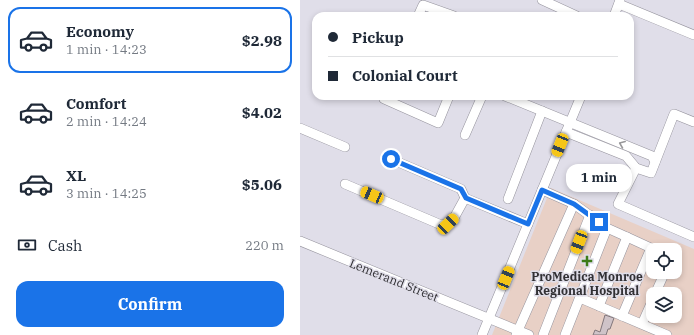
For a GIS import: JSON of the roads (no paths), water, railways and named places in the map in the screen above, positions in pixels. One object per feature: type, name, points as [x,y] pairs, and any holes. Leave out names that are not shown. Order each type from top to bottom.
[{"type":"street","points":[[542,0],[568,12]]},
{"type":"street","points":[[616,12],[620,2],[694,35]]},
{"type":"street","points":[[420,12],[423,5],[443,12]]},
{"type":"street","points":[[386,100],[438,124],[447,100]]},
{"type":"street","points":[[465,135],[480,100]]},
{"type":"street","points":[[515,100],[652,156],[655,162]]},
{"type":"street","points":[[482,335],[579,100]]},
{"type":"street","points":[[508,199],[542,111]]},
{"type":"street","points":[[566,132],[626,156],[636,168],[651,173],[674,114],[694,122]]},
{"type":"street","points":[[300,128],[345,147]]},
{"type":"street","points":[[391,159],[461,189],[466,198],[528,224]]},
{"type":"street","points":[[636,168],[618,204],[694,237]]},
{"type":"street","points":[[345,184],[438,224],[448,224],[454,218],[466,198]]},
{"type":"street","points":[[542,190],[574,204],[608,228],[646,245]]},
{"type":"street","points":[[517,333],[574,204]]},
{"type":"street","points":[[543,335],[590,215]]},
{"type":"street","points":[[565,335],[608,228]]},
{"type":"street","points":[[599,306],[628,237]]},
{"type":"street","name":"Lemerand Street","points":[[300,241],[489,319],[517,333],[529,335]]},
{"type":"street","points":[[622,316],[646,266]]},
{"type":"street","points":[[580,298],[667,335]]},
{"type":"street","points":[[642,324],[646,315]]},
{"type":"place","name":"ProMedica Monroe Regional Hospital","points":[[587,261]]}]
